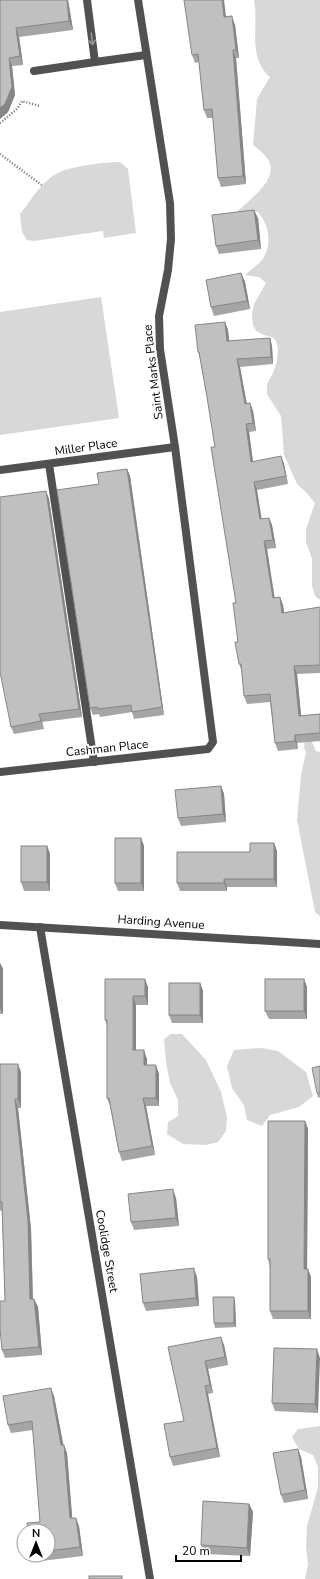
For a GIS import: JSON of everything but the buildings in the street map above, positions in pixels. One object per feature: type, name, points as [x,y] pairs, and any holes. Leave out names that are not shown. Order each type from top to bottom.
[{"type":"street","points":[[87,0],[95,62]]},
{"type":"street","name":"Saint Marks Place","points":[[138,0],[171,220],[170,254],[158,316],[158,331],[213,742]]},
{"type":"street","points":[[34,71],[146,55]]},
{"type":"street","name":"Miller Place","points":[[0,470],[174,447]]},
{"type":"street","points":[[49,464],[94,762]]},
{"type":"street","name":"Cashman Place","points":[[0,772],[208,749],[213,742]]},
{"type":"street","name":"Harding Avenue","points":[[0,925],[320,944]]},
{"type":"street","name":"Coolidge Street","points":[[40,927],[150,1579]]},
{"type":"path","points":[[0,123],[17,109],[22,101],[40,106]]},
{"type":"path","points":[[0,154],[43,186]]},
{"type":"shaded area","points":[[254,0],[320,0],[320,600],[315,596],[312,586],[312,559],[306,542],[306,529],[315,503],[297,484],[284,455],[281,416],[267,394],[267,384],[277,361],[278,349],[276,341],[272,337],[256,331],[253,325],[252,314],[254,304],[266,283],[259,277],[245,275],[264,257],[269,240],[267,228],[258,212],[237,212],[265,184],[271,170],[267,158],[253,145],[257,99],[270,77],[258,60],[256,51]]},
{"type":"shaded area","points":[[120,162],[128,169],[136,233],[104,238],[103,231],[34,241],[27,240],[22,232],[20,214],[48,180],[60,172],[81,166]]},
{"type":"shaded area","points":[[101,297],[119,418],[0,435],[0,312]]},
{"type":"shaded area","points":[[306,731],[312,731],[312,742],[316,751],[320,752],[320,916],[315,912],[297,820],[301,775],[306,753],[304,747]]},
{"type":"shaded area","points":[[171,1034],[182,1034],[206,1060],[221,1092],[227,1117],[226,1131],[218,1142],[206,1145],[183,1144],[167,1134],[168,1122],[178,1116],[178,1100],[170,1083],[164,1039]]},
{"type":"shaded area","points":[[261,1048],[278,1051],[306,1072],[313,1096],[299,1107],[270,1115],[262,1126],[247,1120],[244,1105],[232,1088],[227,1066],[234,1050]]},
{"type":"shaded area","points":[[320,1426],[320,1579],[305,1579],[308,1564],[306,1547],[307,1526],[318,1487],[318,1467],[313,1455],[299,1449],[292,1437],[298,1429]]}]
